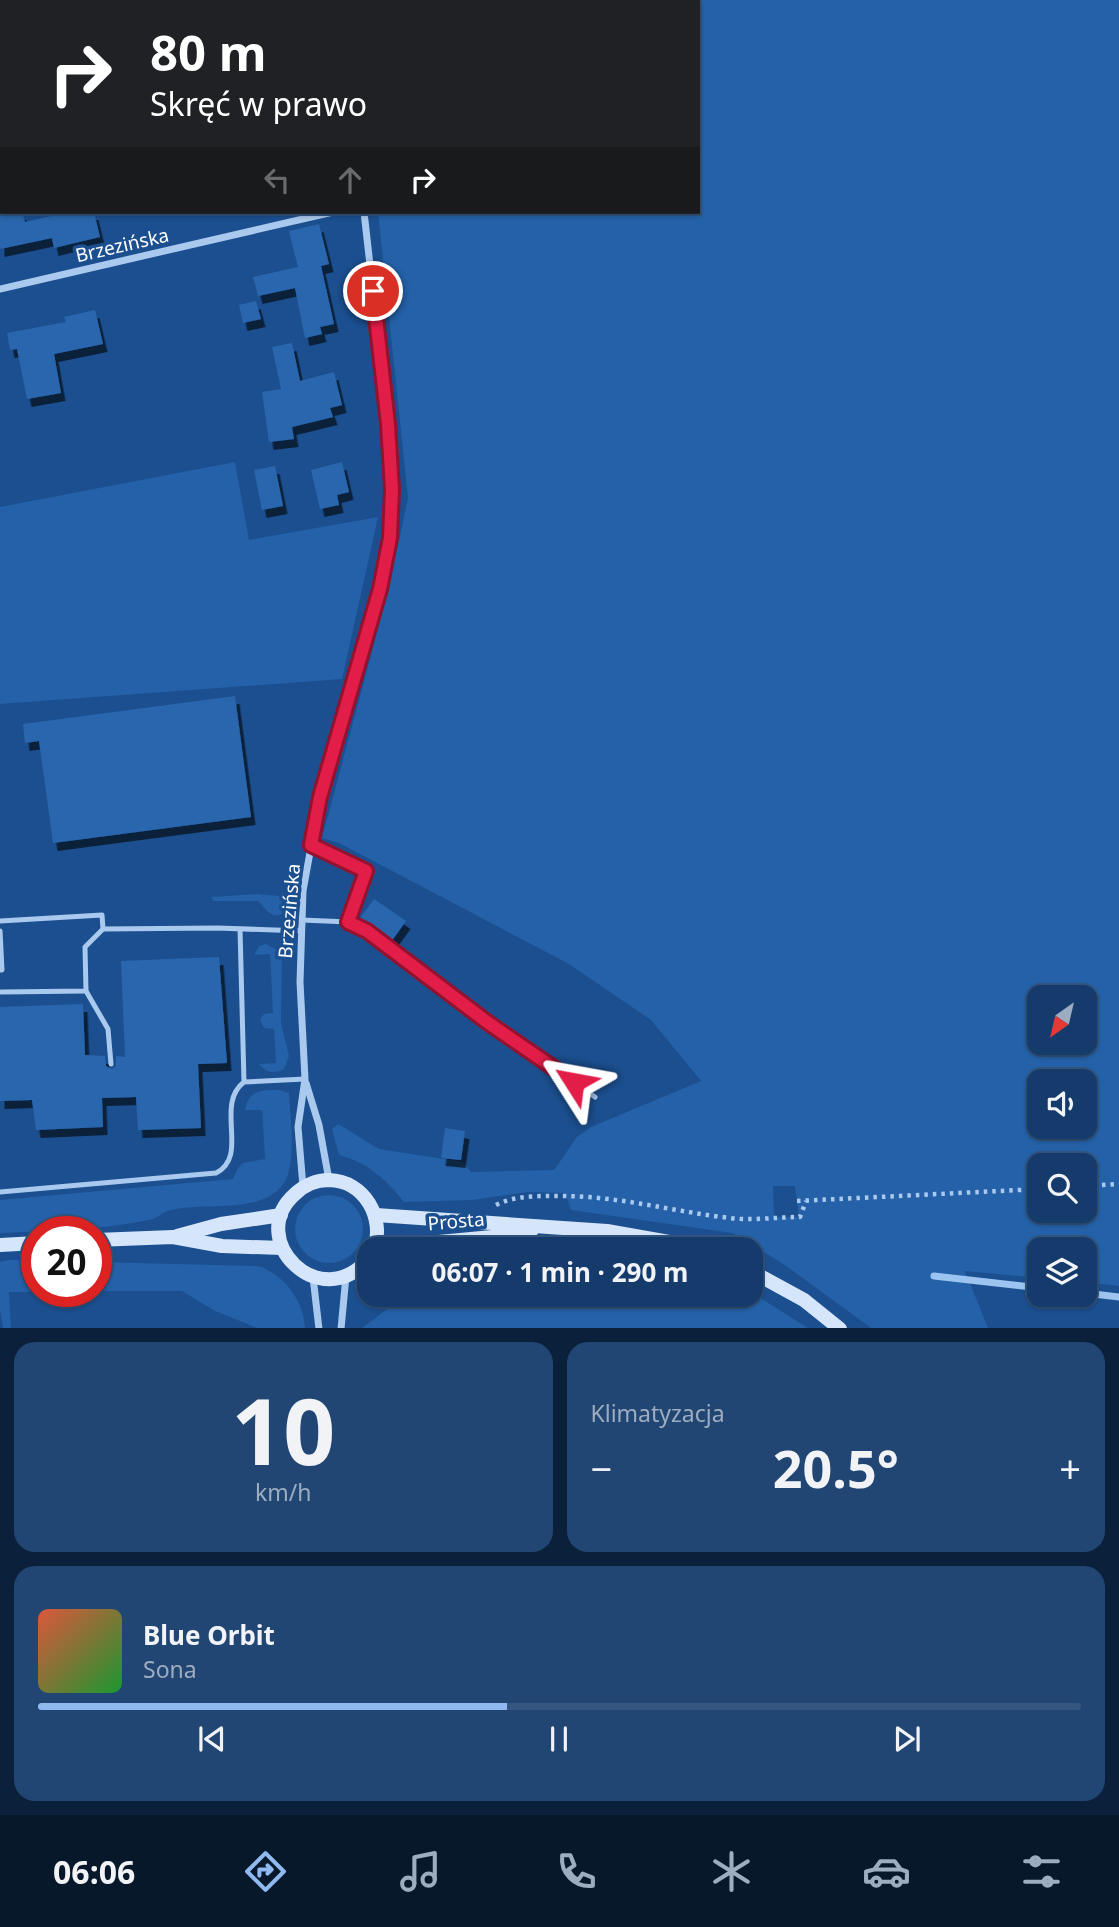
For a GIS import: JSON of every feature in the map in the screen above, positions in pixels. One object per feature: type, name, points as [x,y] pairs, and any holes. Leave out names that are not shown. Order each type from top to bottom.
[{"type":"main road","points":[[357,1270],[330,1280],[313,1277],[294,1266],[282,1248],[279,1231],[281,1215],[288,1202],[303,1187],[311,1184],[330,1180],[346,1184],[361,1193],[376,1215],[376,1237]]},
{"type":"main road","points":[[173,1237],[221,1224],[281,1215]]},
{"type":"main road","name":"Prosta","points":[[376,1215],[504,1223],[640,1237]]},
{"type":"main road","name":"Prosta","points":[[495,1237],[540,1228]]},
{"type":"main road","points":[[112,1239],[173,1237],[222,1246],[282,1248]]},
{"type":"main road","points":[[0,1244],[21,1243]]},
{"type":"main road","points":[[763,1278],[804,1300],[840,1328]]},
{"type":"street","name":"Brzezińska","points":[[0,289],[324,214]]},
{"type":"street","name":"Brzezińska","points":[[303,1187],[298,1127],[304,1079],[300,982],[303,891],[320,797],[380,589],[392,514],[388,424],[364,214]]},
{"type":"street","name":"Brzezińska","points":[[304,1079],[319,1125],[330,1180]]},
{"type":"street","points":[[341,1328],[346,1276]]},
{"type":"street","points":[[313,1277],[318,1328]]},
{"type":"lane","points":[[311,845],[366,871],[348,922]]},
{"type":"lane","points":[[0,921],[102,915],[103,929]]},
{"type":"lane","points":[[302,920],[348,922],[367,931],[487,1022],[596,1097]]},
{"type":"lane","points":[[111,1064],[108,1029],[86,991],[85,947],[103,929],[302,931]]},
{"type":"lane","points":[[240,929],[244,1082]]},
{"type":"lane","points":[[0,930],[0,970]]},
{"type":"lane","points":[[1,992],[86,991]]},
{"type":"lane","points":[[0,1192],[220,1171],[231,1154],[229,1111],[237,1087],[244,1082],[304,1079]]},
{"type":"path","points":[[1097,1185],[1119,1184]]},
{"type":"path","points":[[797,1201],[1027,1190]]},
{"type":"path","points":[[490,1207],[518,1198],[575,1195],[655,1205],[731,1219],[761,1219],[800,1217],[806,1200]]},
{"type":"shaded area","points":[[700,0],[1119,0],[1119,1286],[1097,1283],[1097,1237],[1027,1237],[1027,1277],[965,1271],[988,1328],[871,1328],[763,1252],[763,1237],[739,1237],[732,1233],[571,1210],[565,1193],[528,1192],[472,1200],[404,1202],[376,1173],[359,1162],[339,1155],[332,1129],[338,1124],[379,1149],[463,1162],[471,1172],[554,1170],[577,1137],[591,1127],[701,1081],[651,1020],[569,964],[339,843],[322,838],[388,592],[408,498],[378,214],[700,214]],"holes":[[[773,1186],[795,1186],[799,1217],[774,1217]]]},
{"type":"shaded area","points":[[235,462],[249,540],[378,517],[342,679],[0,704],[0,507]]},
{"type":"shaded area","points":[[257,894],[290,897],[289,904],[283,914],[275,915],[269,913],[258,901],[213,901],[212,897]]},
{"type":"shaded area","points":[[266,944],[277,950],[282,957],[281,1023],[289,1056],[284,1069],[277,1072],[267,1071],[259,1064],[276,1063],[274,1029],[264,1028],[260,1020],[264,1014],[273,1013],[270,954],[254,955],[259,946]]},
{"type":"shaded area","points":[[280,1090],[289,1093],[292,1140],[290,1164],[284,1183],[274,1193],[247,1204],[182,1208],[152,1219],[112,1226],[112,1216],[21,1216],[21,1232],[0,1233],[0,1200],[233,1179],[243,1163],[265,1159],[262,1110],[245,1110],[249,1098],[262,1091]]},
{"type":"shaded area","points":[[322,1195],[342,1197],[353,1205],[363,1222],[363,1236],[357,1237],[357,1248],[336,1263],[316,1261],[305,1253],[295,1236],[297,1216],[305,1205]]},
{"type":"shaded area","points":[[21,1260],[21,1292],[9,1292],[11,1328],[3,1328],[0,1310],[0,1262]]},
{"type":"shaded area","points":[[112,1262],[258,1266],[276,1275],[291,1290],[301,1308],[305,1328],[257,1328],[215,1311],[182,1291],[112,1291]]},
{"type":"shaded area","points":[[763,1300],[808,1328],[362,1328],[388,1307],[763,1307]]},
{"type":"building","points":[[23,214],[25,222],[60,214],[94,214],[100,237],[54,248],[52,238],[0,249],[0,215]]},
{"type":"building","points":[[319,224],[329,264],[321,266],[334,324],[320,327],[322,334],[305,338],[295,288],[258,296],[253,277],[298,267],[289,231]]},
{"type":"building","points":[[256,301],[261,319],[243,323],[239,305]]},
{"type":"building","points":[[95,310],[103,344],[54,354],[61,393],[27,399],[17,349],[10,350],[7,333],[66,322],[64,317]]},
{"type":"building","points":[[292,343],[300,381],[334,372],[342,405],[330,408],[333,417],[292,427],[294,439],[269,442],[262,392],[281,389],[272,347]]},
{"type":"building","points":[[342,462],[349,492],[337,495],[339,505],[320,509],[311,470]]},
{"type":"building","points":[[275,466],[283,506],[262,510],[254,470]]},
{"type":"building","points":[[235,696],[251,817],[53,843],[39,741],[25,743],[23,724]]},
{"type":"building","points":[[374,899],[406,921],[391,942],[358,921]]},
{"type":"building","points":[[219,957],[227,1063],[198,1064],[201,1128],[138,1130],[136,1097],[102,1098],[103,1127],[36,1130],[32,1100],[0,1101],[0,1007],[83,1004],[85,1055],[105,1056],[106,1066],[112,1069],[116,1066],[116,1056],[125,1057],[121,961]]},
{"type":"building","points":[[445,1128],[465,1131],[461,1160],[441,1158]]},
{"type":"waterway","points":[[934,1276],[1027,1287]]},
{"type":"waterway","points":[[1097,1294],[1119,1297]]},
{"type":"route","points":[[373,291],[388,424],[392,489],[390,538],[380,589],[320,797],[311,845],[366,871],[348,922],[367,931],[487,1022],[574,1082]]}]
